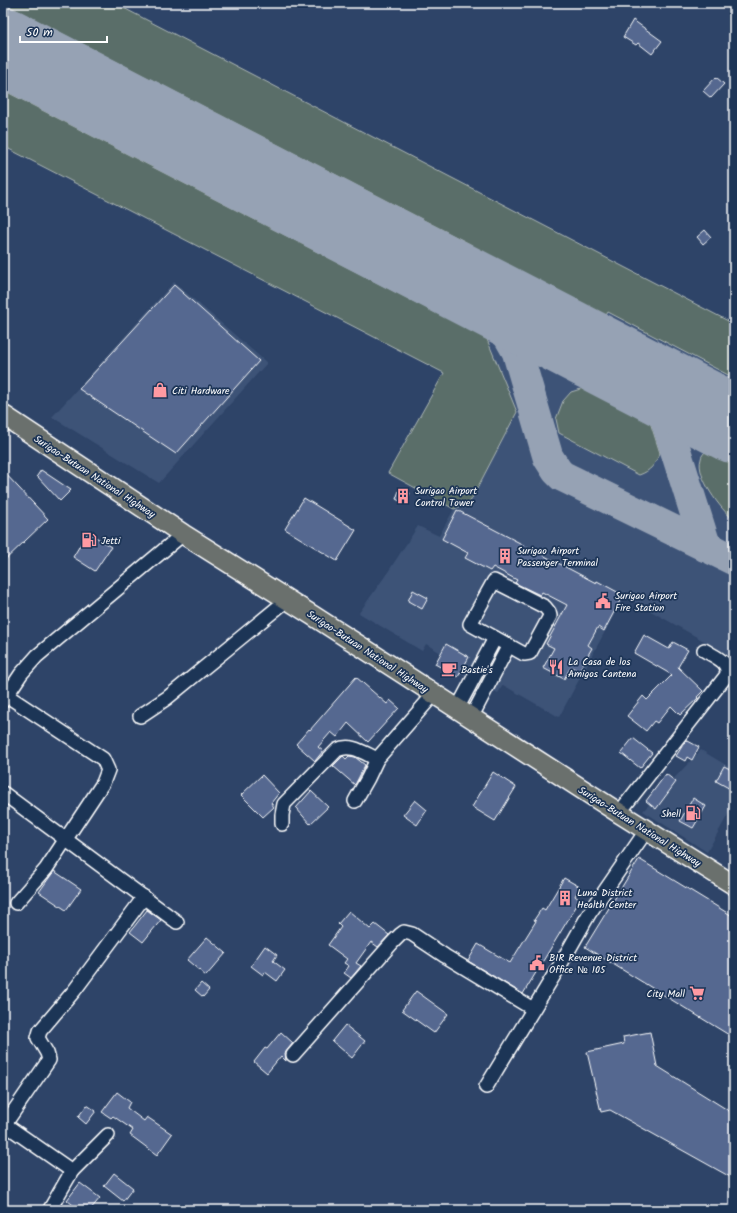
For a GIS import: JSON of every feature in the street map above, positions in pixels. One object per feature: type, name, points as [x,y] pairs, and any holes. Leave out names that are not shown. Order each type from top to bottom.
[{"type":"highway","name":"Surigao-Butuan National Highway","points":[[3,415],[183,534],[646,831],[734,885]]},
{"type":"street","points":[[16,903],[46,869],[103,783],[108,770],[103,759],[4,696],[37,656],[183,534]]},
{"type":"street","points":[[494,581],[545,607],[550,616],[530,654],[524,654],[509,645],[470,624],[494,581]]},
{"type":"street","points":[[140,716],[183,685],[287,600]]},
{"type":"street","points":[[464,713],[495,638]]},
{"type":"street","points":[[464,713],[509,645]]},
{"type":"street","points":[[618,813],[726,676],[726,665],[704,650]]},
{"type":"street","points":[[356,801],[377,759],[434,694]]},
{"type":"street","points":[[282,824],[284,804],[337,750],[347,746],[377,759]]},
{"type":"street","points":[[3,793],[66,838],[177,922]]},
{"type":"street","points":[[486,1087],[590,914],[646,831]]},
{"type":"street","points":[[72,1171],[4,1123],[49,1060],[47,1053],[38,1038],[40,1031],[74,990],[144,897]]},
{"type":"street","points":[[293,1056],[393,942],[404,932],[412,934],[445,956],[533,1009]]},
{"type":"street","points":[[50,1209],[72,1171],[108,1135]]},
{"type":"shaded area","points":[[3,3],[114,3],[734,324],[734,658],[624,596],[559,717],[503,685],[498,693],[460,673],[469,657],[446,644],[441,653],[426,644],[422,651],[359,613],[418,526],[439,536],[454,509],[388,473],[444,373],[3,146]]},
{"type":"shaded area","name":"Citi Hardware","points":[[174,282],[267,363],[159,483],[52,417]]},
{"type":"shaded area","points":[[701,750],[734,770],[734,804],[707,852],[643,811]]},
{"type":"green space","points":[[3,3],[114,3],[734,324],[734,378],[608,312],[601,324],[467,255],[472,245]]},
{"type":"green space","points":[[3,90],[438,314],[443,304],[463,314],[458,323],[486,337],[517,412],[470,502],[454,509],[388,473],[444,373],[3,146]]},
{"type":"green space","points":[[584,388],[650,422],[660,453],[650,469],[639,475],[559,433],[556,419],[563,401],[571,392]]},
{"type":"green space","points":[[706,451],[734,465],[734,520],[716,501],[705,483],[700,466],[702,457]]},
{"type":"building","points":[[633,20],[662,41],[652,54],[638,43],[636,45],[623,37]]},
{"type":"building","points":[[716,77],[724,84],[711,98],[703,91]]},
{"type":"building","points":[[705,230],[711,237],[703,244],[697,237]]},
{"type":"building","name":"Citi Hardware","points":[[174,285],[259,361],[176,454],[79,389]]},
{"type":"building","points":[[41,470],[71,490],[60,501],[37,476]]},
{"type":"building","points":[[3,471],[48,519],[3,562]]},
{"type":"building","name":"Surigao Airport Control Tower","points":[[400,488],[410,493],[405,504],[396,499]]},
{"type":"building","points":[[304,498],[356,530],[337,561],[285,529]]},
{"type":"building","points":[[457,510],[596,583],[597,581],[623,595],[604,631],[598,627],[588,645],[592,648],[579,671],[571,667],[564,679],[543,668],[554,648],[546,644],[567,605],[542,592],[540,595],[515,583],[517,580],[493,567],[490,571],[465,558],[468,553],[442,539]]},
{"type":"building","points":[[88,532],[111,547],[95,571],[73,557]]},
{"type":"building","points":[[413,590],[428,598],[422,609],[408,601]]},
{"type":"building","points":[[644,635],[669,649],[673,642],[688,650],[678,667],[703,691],[697,697],[698,698],[680,715],[671,706],[657,723],[654,721],[646,731],[627,716],[643,696],[647,700],[672,675],[634,653]]},
{"type":"building","points":[[446,644],[469,657],[458,677],[435,664]]},
{"type":"building","points":[[356,677],[387,704],[390,700],[399,708],[368,742],[348,723],[337,737],[331,732],[318,747],[323,751],[315,761],[296,744]]},
{"type":"building","points":[[633,738],[652,753],[640,768],[621,753]]},
{"type":"building","points":[[686,740],[699,747],[692,760],[687,757],[685,761],[676,756]]},
{"type":"building","points":[[343,756],[346,759],[349,756],[355,757],[365,765],[355,785],[333,766]]},
{"type":"building","points":[[724,766],[734,771],[734,791],[716,781]]},
{"type":"building","points":[[493,772],[516,787],[495,821],[472,807]]},
{"type":"building","points":[[666,774],[676,782],[656,809],[646,801]]},
{"type":"building","points":[[262,775],[279,793],[271,803],[274,807],[263,817],[241,795]]},
{"type":"building","points":[[311,791],[328,807],[310,824],[296,808]]},
{"type":"building","name":"Shell","points":[[693,798],[706,806],[693,828],[680,821]]},
{"type":"building","points":[[415,800],[427,810],[417,825],[403,815]]},
{"type":"building","name":"City Mall","points":[[639,859],[734,917],[734,1038],[585,947]]},
{"type":"building","points":[[54,871],[81,889],[66,910],[39,892]]},
{"type":"building","points":[[564,878],[580,887],[575,896],[580,900],[523,994],[468,961],[478,944],[510,963],[536,921],[534,920],[542,908],[545,910]]},
{"type":"building","points":[[147,910],[161,920],[143,942],[130,932]]},
{"type":"building","points":[[349,911],[370,929],[375,924],[389,935],[378,947],[371,942],[356,963],[361,966],[351,978],[344,973],[349,966],[344,963],[347,959],[328,945],[341,927],[338,924]]},
{"type":"building","points":[[207,937],[226,953],[206,976],[187,960]]},
{"type":"building","points":[[265,946],[277,955],[273,961],[285,970],[277,981],[265,972],[263,975],[251,966]]},
{"type":"building","points":[[201,983],[209,990],[203,997],[195,990]]},
{"type":"building","points":[[416,991],[448,1014],[434,1033],[402,1010]]},
{"type":"building","points":[[345,1025],[365,1041],[352,1058],[332,1041]]},
{"type":"building","points":[[281,1032],[293,1043],[285,1053],[286,1061],[281,1056],[267,1073],[254,1062]]},
{"type":"building","points":[[650,1032],[657,1066],[734,1114],[734,1179],[610,1110],[601,1112],[587,1052],[624,1044],[623,1037]]},
{"type":"building","points":[[117,1092],[130,1102],[127,1108],[144,1121],[147,1117],[172,1134],[157,1155],[130,1135],[133,1130],[113,1116],[111,1118],[102,1112]]},
{"type":"building","points":[[87,1105],[96,1111],[86,1124],[78,1117]]},
{"type":"building","points":[[114,1173],[133,1188],[123,1201],[104,1186]]},
{"type":"building","points":[[80,1183],[100,1198],[90,1210],[79,1210],[67,1200]]},
{"type":"taxiway","points":[[478,291],[496,314],[517,351],[548,457],[557,471],[562,476],[734,560]]},
{"type":"taxiway","points":[[654,382],[706,547]]},
{"type":"runway","points":[[3,46],[734,424]]},
{"type":"place","name":"Citi Hardware","points":[[160,390]]},
{"type":"place","name":"Surigao Airport Control Tower","points":[[403,496]]},
{"type":"place","name":"Jetti","points":[[89,540]]},
{"type":"place","name":"Surigao Airport Passenger Terminal","points":[[505,556]]},
{"type":"place","name":"Surigao Airport Fire Station","points":[[603,601]]},
{"type":"place","name":"La Casa de los Amigos Cantena","points":[[556,667]]},
{"type":"place","name":"Bastie's","points":[[449,669]]},
{"type":"place","name":"Shell","points":[[693,813]]},
{"type":"place","name":"Luna District Health Center","points":[[565,898]]},
{"type":"place","name":"BIR Revenue District Office № 105","points":[[537,963]]},
{"type":"place","name":"City Mall","points":[[697,993]]}]
